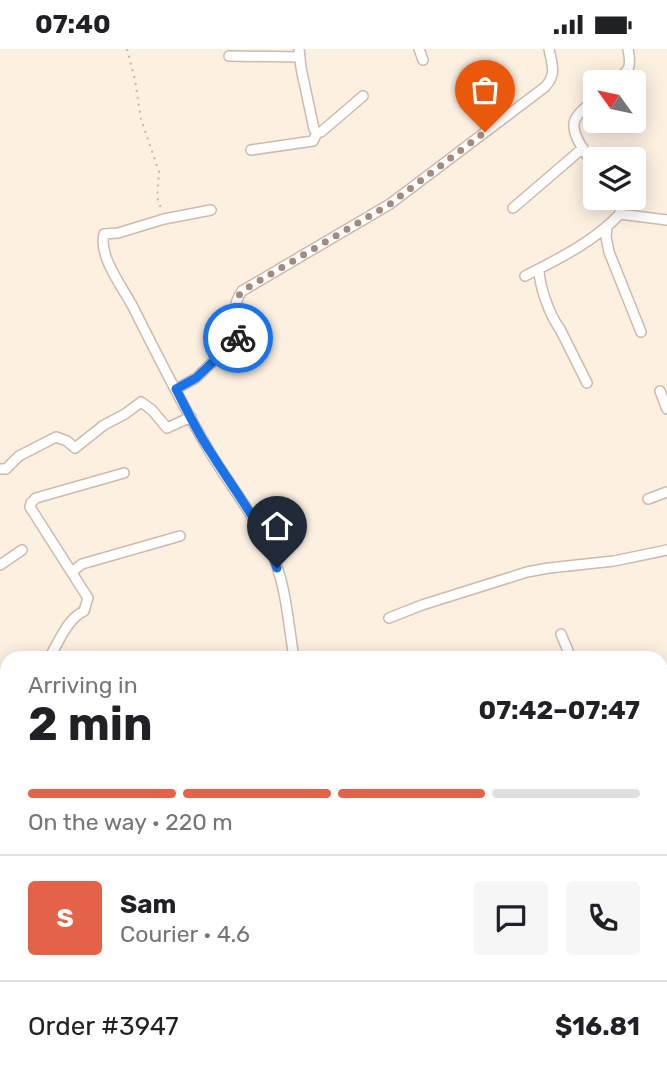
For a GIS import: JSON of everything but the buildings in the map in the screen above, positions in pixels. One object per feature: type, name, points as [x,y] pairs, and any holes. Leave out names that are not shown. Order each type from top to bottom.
[{"type":"street","points":[[419,49],[422,59]]},
{"type":"street","points":[[176,389],[196,378],[246,330],[235,307],[242,291],[390,204],[545,87],[554,74],[549,49]]},
{"type":"street","points":[[628,49],[628,70]]},
{"type":"street","points":[[229,56],[300,53],[314,129],[317,133]]},
{"type":"street","points":[[251,150],[313,141],[317,133],[363,96]]},
{"type":"street","points":[[513,208],[583,148],[574,132],[573,122],[583,110]]},
{"type":"street","points":[[211,210],[104,234],[102,241],[116,279],[209,450],[271,550],[282,587],[293,651]]},
{"type":"street","points":[[525,276],[579,248],[607,227],[620,214],[620,210]]},
{"type":"street","points":[[620,214],[667,221]]},
{"type":"street","points":[[607,227],[606,237],[610,251],[641,332]]},
{"type":"street","points":[[539,269],[539,280],[555,322],[587,383]]},
{"type":"street","points":[[660,391],[667,409]]},
{"type":"street","points":[[0,469],[5,469],[19,456],[56,437],[75,448],[104,425],[141,402],[152,410],[167,428],[191,417]]},
{"type":"street","points":[[53,651],[69,623],[84,611],[88,603],[87,594],[30,506],[31,503],[36,498],[124,473]]},
{"type":"street","points":[[648,499],[667,492]]},
{"type":"street","points":[[72,571],[82,564],[180,536]]},
{"type":"street","points":[[0,565],[22,550]]},
{"type":"street","points":[[389,618],[527,572],[667,551]]},
{"type":"street","points":[[561,634],[568,651]]},
{"type":"path","points":[[127,49],[141,119],[159,172],[157,197],[164,219]]},
{"type":"way so far","points":[[238,338],[246,330],[235,307],[242,291],[390,204],[485,132]]},
{"type":"route","points":[[238,338],[196,378],[176,389],[209,450],[271,550],[277,568]]}]
